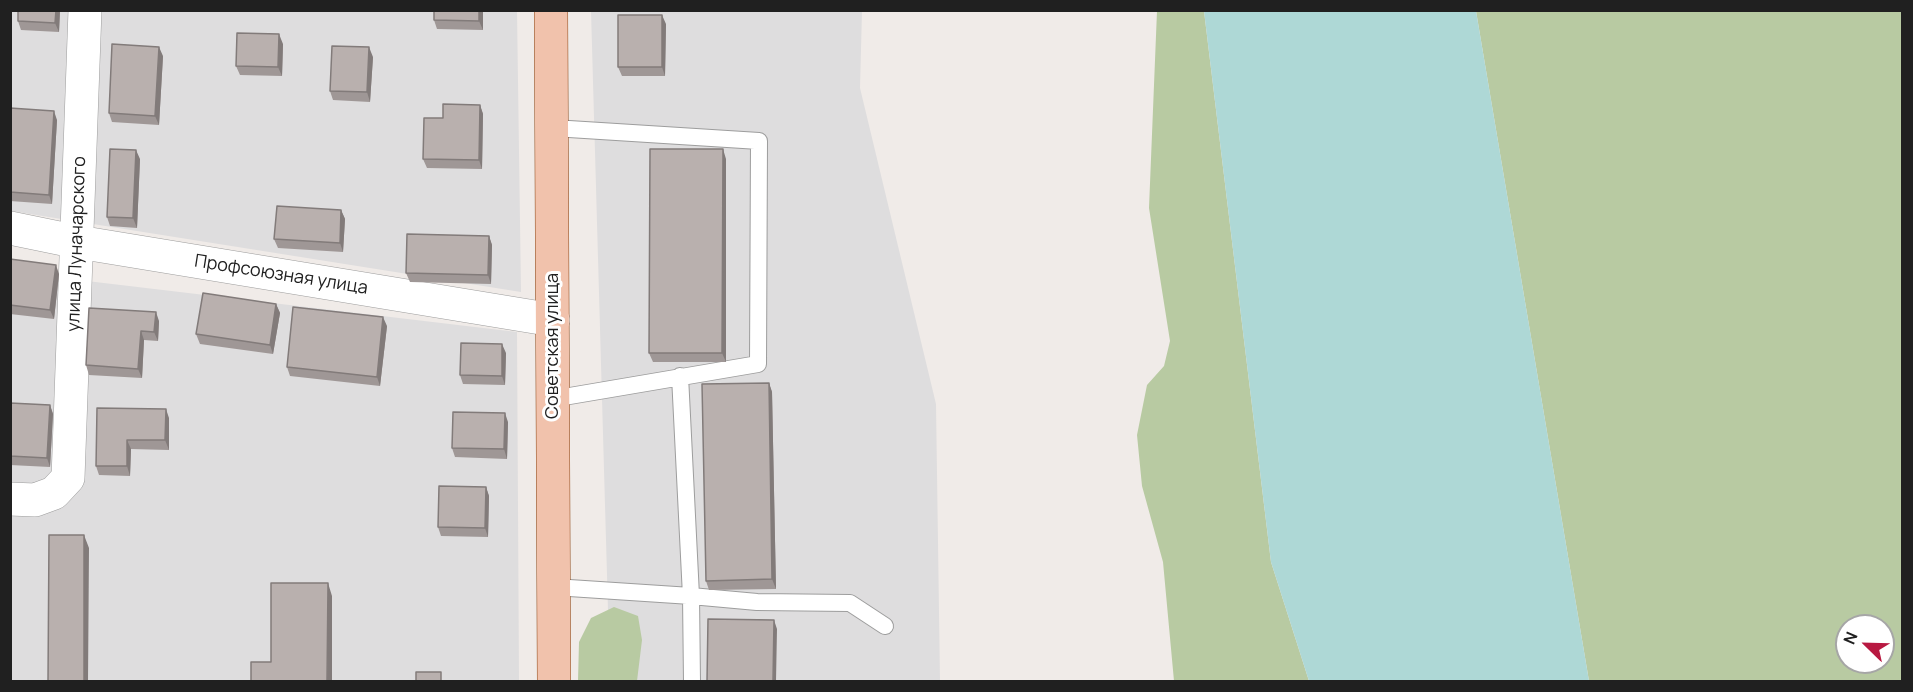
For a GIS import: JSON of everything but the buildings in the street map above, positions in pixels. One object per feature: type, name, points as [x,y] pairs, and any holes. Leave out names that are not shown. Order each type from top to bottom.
[{"type":"main road","name":"Советская улица","points":[[551,10],[554,681]]},
{"type":"street","name":"улица Луначарского","points":[[10,499],[35,500],[54,493],[68,478],[85,10]]},
{"type":"street","name":"Профсоюзная улица","points":[[10,228],[78,242],[553,320]]},
{"type":"lane","points":[[552,399],[758,364],[759,141],[553,128]]},
{"type":"lane","points":[[680,376],[691,596],[692,681]]},
{"type":"lane","points":[[554,587],[757,602],[850,603],[885,626]]},
{"type":"shaded area","points":[[10,11],[517,11],[521,292],[11,211]]},
{"type":"shaded area","points":[[591,11],[862,11],[860,88],[936,404],[940,681],[610,681]]},
{"type":"shaded area","points":[[11,272],[517,332],[519,681],[11,682]]},
{"type":"green space","points":[[1157,11],[1204,11],[1271,562],[1309,681],[1174,681],[1163,562],[1142,486],[1137,435],[1147,385],[1164,366],[1170,341],[1149,208]]},
{"type":"green space","points":[[1476,11],[1902,11],[1902,681],[1589,681]]},
{"type":"green space","points":[[614,607],[638,616],[642,640],[637,681],[578,681],[579,642],[591,618]]},
{"type":"water","points":[[1204,11],[1476,11],[1589,681],[1309,681],[1271,562]]}]
